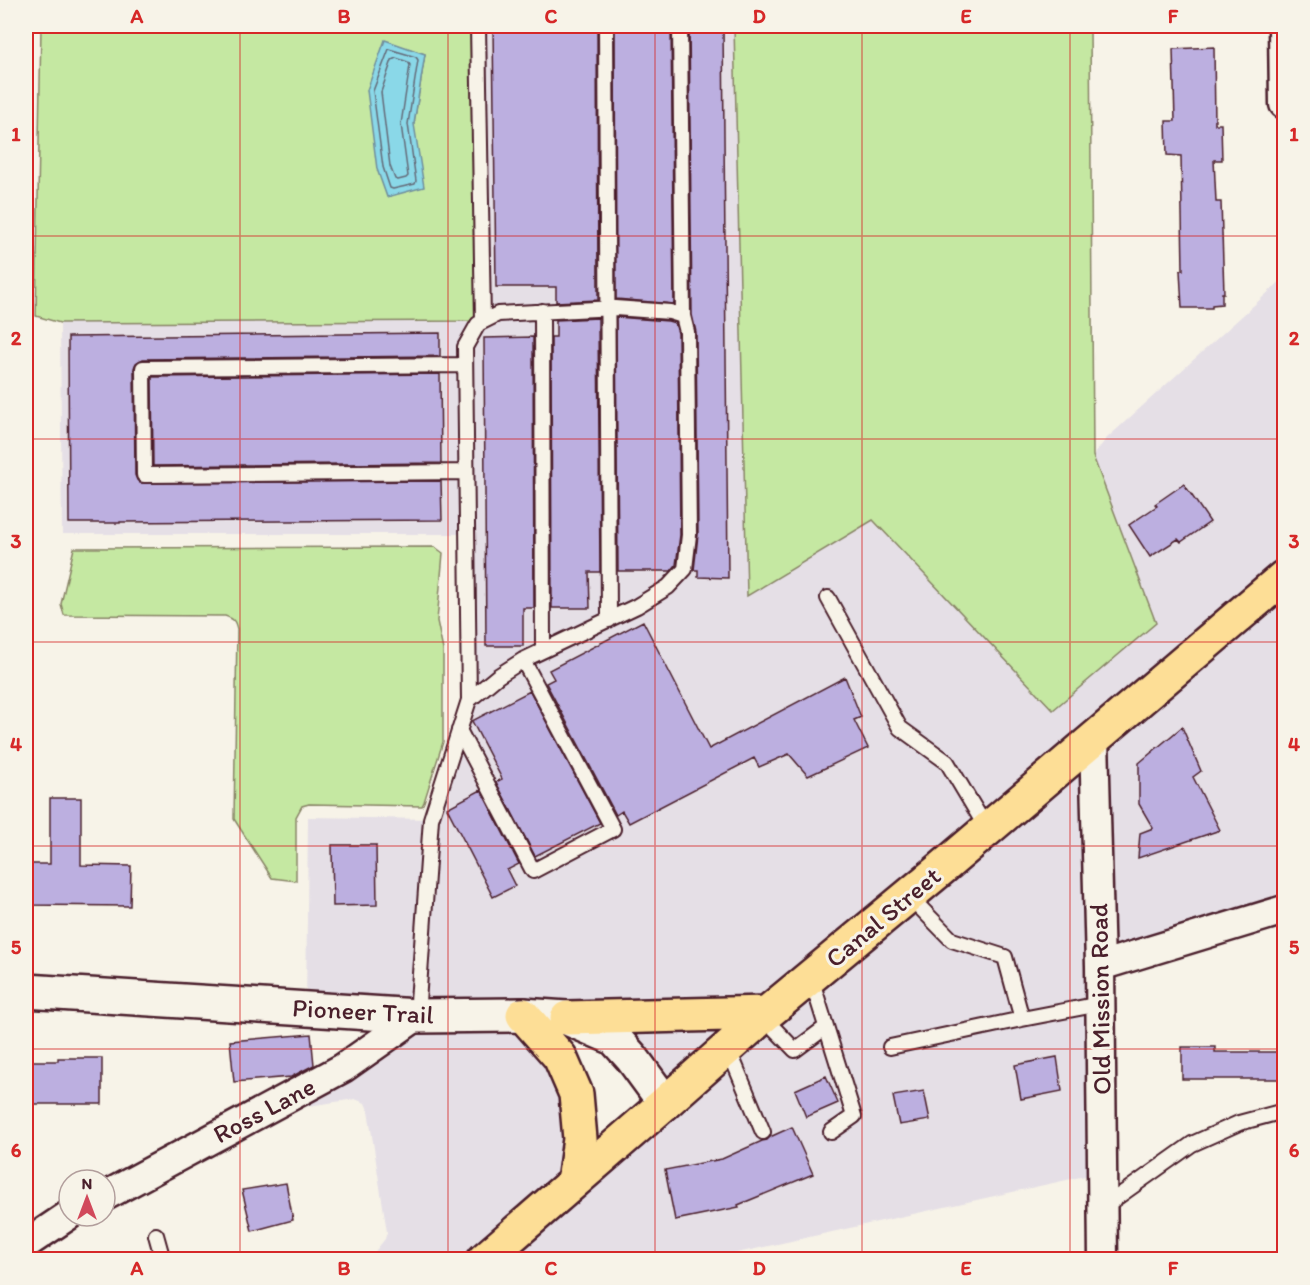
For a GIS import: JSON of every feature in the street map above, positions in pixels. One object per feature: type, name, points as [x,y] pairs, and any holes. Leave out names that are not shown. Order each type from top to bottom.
[{"type":"main road","name":"Canal Street","points":[[484,1260],[765,1015],[1284,577]]},
{"type":"main road","points":[[523,1015],[560,1057],[576,1094],[580,1139],[574,1182]]},
{"type":"main road","points":[[567,1018],[765,1015]]},
{"type":"street","points":[[1283,26],[1284,104]]},
{"type":"street","name":"Old Mission Road","points":[[1094,738],[1100,966],[1103,1260]]},
{"type":"street","points":[[1100,966],[1284,910]]},
{"type":"street","name":"Pioneer Trail","points":[[26,991],[417,1016],[523,1015],[567,1018],[614,1038],[632,1058],[665,1103]]},
{"type":"street","name":"Ross Lane","points":[[117,1190],[343,1068],[417,1016]]},
{"type":"street","points":[[26,1244],[57,1223]]},
{"type":"lane","points":[[478,26],[483,321]]},
{"type":"lane","points":[[606,26],[609,620]]},
{"type":"lane","points":[[469,700],[498,676],[523,660],[637,606],[668,587],[685,569],[689,536],[687,332],[683,315],[680,26]]},
{"type":"lane","points":[[417,1016],[431,819],[469,700],[465,347],[478,324],[498,314],[608,308],[683,315]]},
{"type":"lane","points":[[542,312],[543,650]]},
{"type":"lane","points":[[465,365],[143,368],[144,476],[466,472]]},
{"type":"lane","points":[[828,598],[900,728],[947,762],[987,829]]},
{"type":"lane","points":[[459,730],[533,871],[613,829],[523,660]]},
{"type":"lane","points":[[908,895],[952,940],[1005,957],[1022,1019]]},
{"type":"lane","points":[[810,977],[854,1116],[831,1132]]},
{"type":"lane","points":[[890,1047],[1100,1004]]},
{"type":"lane","points":[[765,1015],[795,1050],[826,1027]]},
{"type":"lane","points":[[728,1047],[763,1132]]},
{"type":"lane","points":[[1102,1208],[1192,1144],[1239,1123],[1284,1111]]},
{"type":"lane","points":[[156,1235],[163,1260]]},
{"type":"shaded area","points":[[478,26],[734,26],[747,595],[872,520],[1053,710],[1156,623],[1093,456],[1106,439],[1284,278],[1284,910],[1100,966],[1103,1172],[710,1259],[484,1259],[665,1103],[614,1038],[306,1009],[308,817],[431,819],[469,700],[467,534],[62,534],[60,323],[483,321]]},
{"type":"shaded area","points":[[420,1031],[517,1031],[549,1067],[563,1098],[566,1139],[561,1174],[461,1259],[369,1259],[385,1239],[387,1232],[365,1103],[355,1099],[302,1107],[350,1081]]},
{"type":"green space","points":[[41,26],[478,26],[483,321],[60,323],[36,316]],"holes":[[[385,41],[425,54],[414,124]]]},
{"type":"green space","points":[[734,26],[1090,26],[1093,456],[1156,623],[1053,710],[873,520],[747,596]]},
{"type":"green space","points":[[435,547],[443,553],[437,621],[443,650],[443,742],[424,802],[422,806],[309,804],[302,806],[296,817],[296,881],[272,878],[234,819],[237,629],[234,621],[225,616],[64,615],[61,604],[74,548]]},
{"type":"water","points":[[385,40],[425,54],[414,124],[424,187],[387,197],[377,169],[367,90]]},
{"type":"building","points":[[493,26],[597,26],[598,300],[556,302],[556,287],[496,287]]},
{"type":"building","points":[[615,26],[671,26],[674,304],[616,299]]},
{"type":"building","points":[[689,26],[723,26],[728,578],[698,577],[698,570],[694,570],[698,535],[696,332],[692,315]]},
{"type":"building","points":[[1214,47],[1215,124],[1221,124],[1222,160],[1214,160],[1216,202],[1221,202],[1224,293],[1222,293],[1222,304],[1212,305],[1212,308],[1182,308],[1181,156],[1167,155],[1166,121],[1175,121],[1173,49]]},
{"type":"building","points":[[616,317],[668,321],[675,323],[678,333],[680,535],[676,565],[671,571],[618,571]]},
{"type":"building","points":[[598,318],[600,572],[589,572],[590,608],[552,608],[551,337],[556,337],[556,320]]},
{"type":"building","points":[[440,333],[440,356],[143,359],[136,363],[134,368],[135,475],[140,483],[441,481],[442,520],[69,523],[68,337]]},
{"type":"building","points":[[533,337],[534,608],[523,608],[523,646],[486,646],[484,338]]},
{"type":"building","points":[[440,374],[441,463],[153,466],[152,377]]},
{"type":"building","points":[[1184,484],[1210,522],[1181,542],[1178,539],[1150,557],[1129,525]]},
{"type":"building","points":[[643,621],[709,749],[845,677],[861,717],[854,720],[868,748],[808,776],[789,754],[759,767],[754,758],[629,823],[622,811],[616,815],[546,683],[554,679],[549,670]]},
{"type":"building","points":[[530,691],[600,823],[535,856],[496,782],[502,779],[472,721]]},
{"type":"building","points":[[1182,727],[1201,771],[1193,777],[1220,830],[1138,858],[1140,833],[1153,828],[1139,804],[1139,763]]},
{"type":"building","points":[[481,790],[519,864],[507,870],[515,886],[493,897],[447,808]]},
{"type":"building","points":[[50,798],[81,798],[81,865],[131,866],[130,906],[26,905],[26,864],[50,864]]},
{"type":"building","points":[[332,845],[376,845],[377,905],[333,906]]},
{"type":"building","points":[[311,1034],[314,1065],[291,1077],[234,1082],[230,1041]]},
{"type":"building","points":[[1182,1047],[1215,1047],[1215,1052],[1281,1052],[1281,1079],[1182,1079]]},
{"type":"building","points":[[1057,1057],[1062,1091],[1021,1099],[1015,1065]]},
{"type":"building","points":[[58,1058],[102,1058],[102,1104],[26,1104],[26,1061],[58,1061]]},
{"type":"building","points":[[826,1076],[838,1103],[806,1117],[795,1090]]},
{"type":"building","points":[[924,1091],[930,1120],[899,1125],[893,1096]]},
{"type":"building","points":[[792,1127],[813,1174],[738,1205],[739,1207],[675,1220],[665,1170],[722,1159]]},
{"type":"building","points":[[286,1183],[293,1220],[252,1231],[242,1190]]}]
